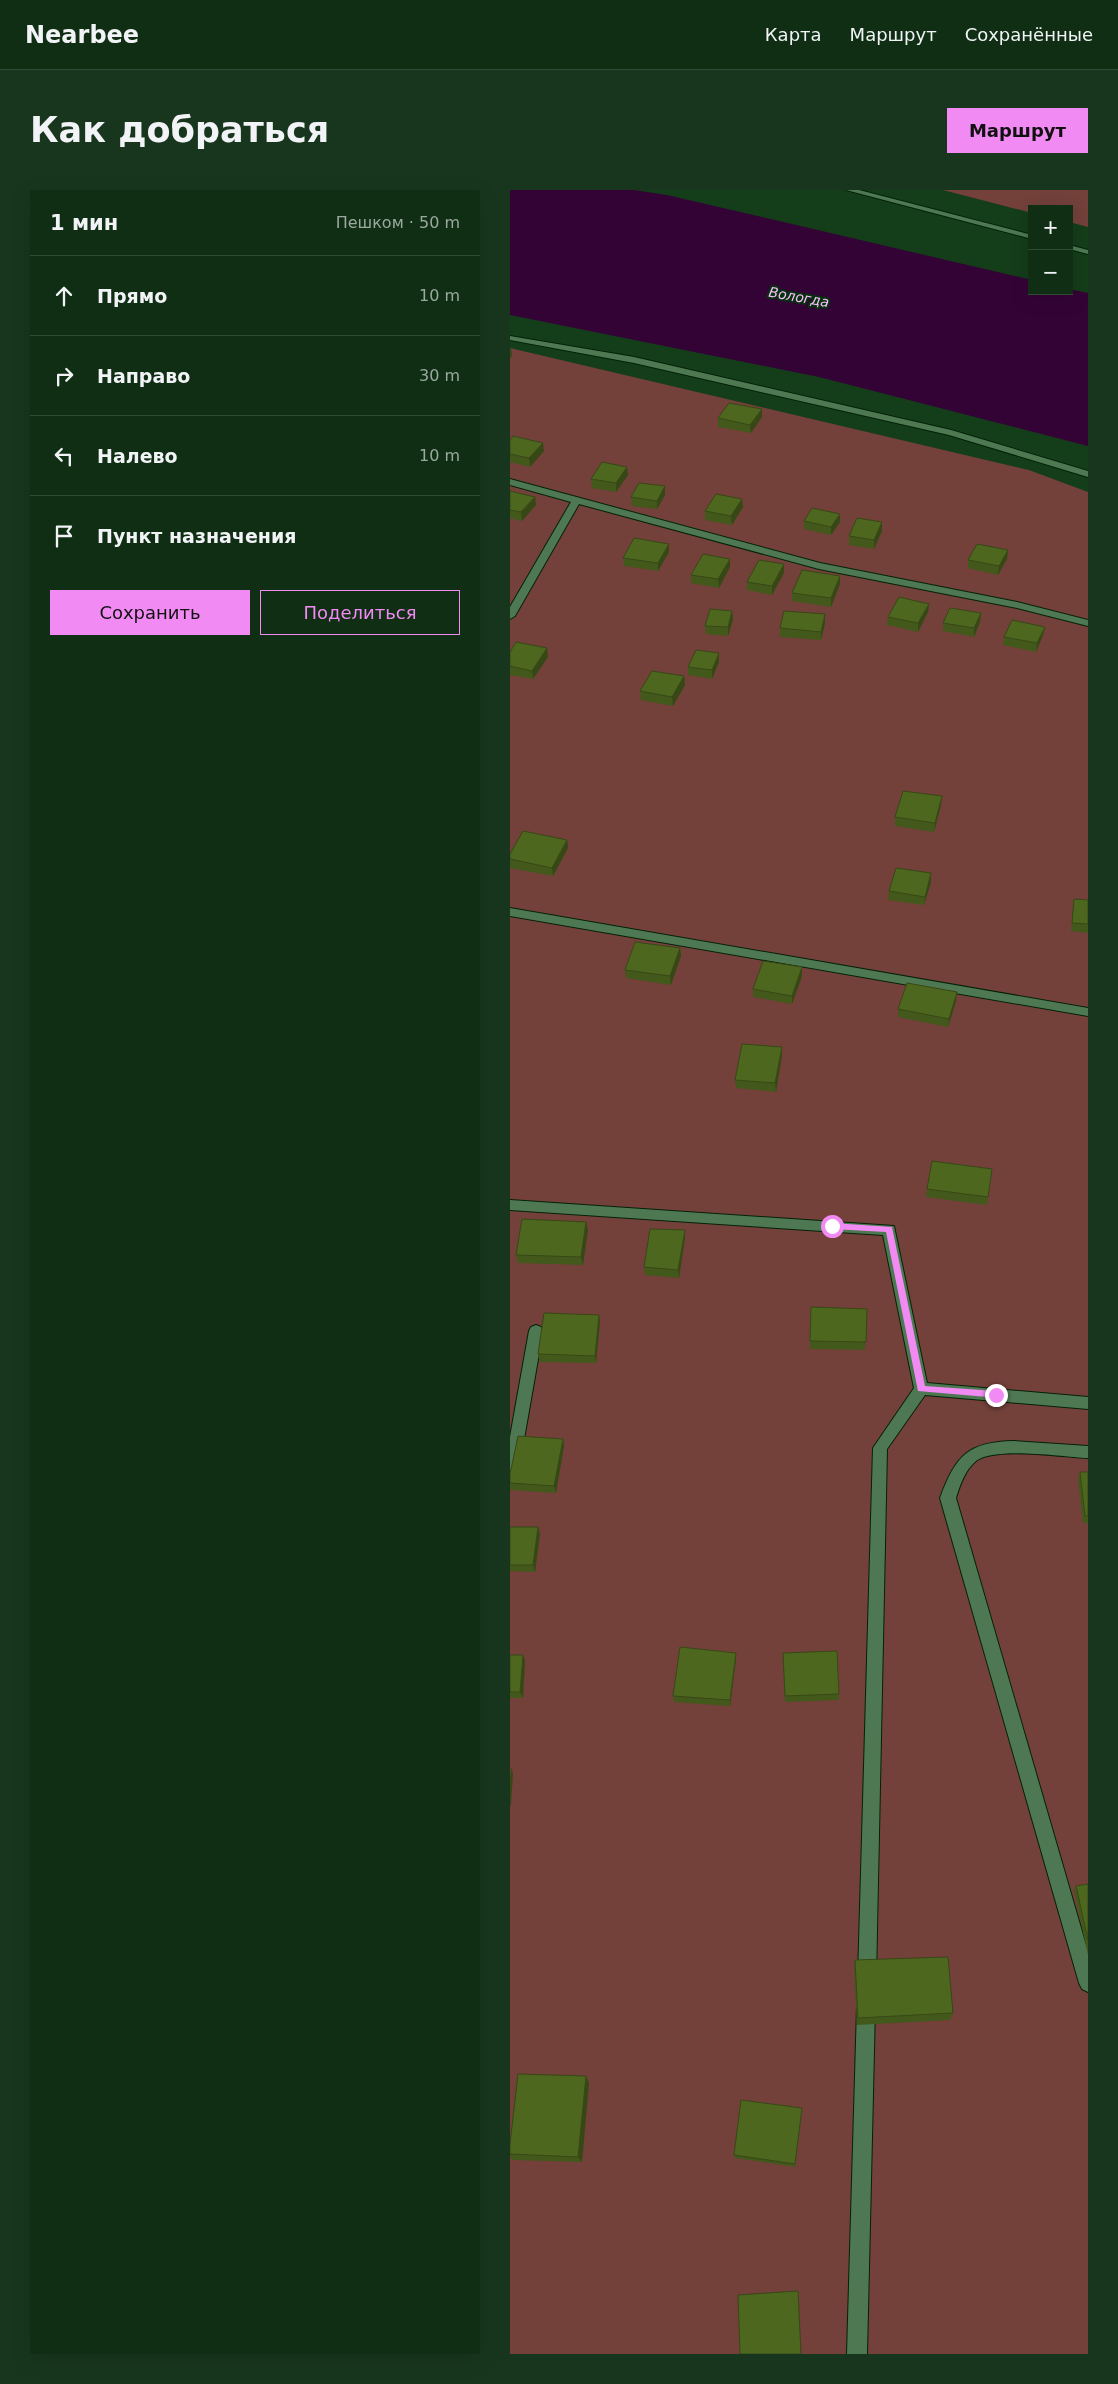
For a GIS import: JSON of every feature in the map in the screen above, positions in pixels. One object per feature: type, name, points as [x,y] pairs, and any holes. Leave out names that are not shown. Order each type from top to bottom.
[{"type":"street","points":[[850,190],[1028,236]]},
{"type":"street","points":[[1073,248],[1088,252]]},
{"type":"street","points":[[510,338],[634,360],[951,433],[1088,474]]},
{"type":"street","points":[[510,482],[819,566],[1017,605],[1088,623]]},
{"type":"street","points":[[510,616],[577,500]]},
{"type":"street","points":[[510,912],[1088,1012]]},
{"type":"street","points":[[510,1205],[889,1230],[922,1389],[880,1448],[857,2354]]},
{"type":"street","points":[[510,1479],[536,1331]]},
{"type":"street","points":[[922,1389],[1088,1403]]},
{"type":"street","points":[[1088,1452],[1001,1448],[977,1453],[956,1473],[948,1498],[1088,1983]]},
{"type":"shaded area","points":[[943,190],[1088,190],[1088,227],[1073,223],[1073,205],[1028,205],[1028,212]]},
{"type":"shaded area","points":[[510,348],[1029,470],[1088,492],[1088,2354],[510,2354]]},
{"type":"water","name":"Вологда","points":[[510,190],[634,190],[667,195],[1028,279],[1028,295],[1073,295],[1073,290],[1088,293],[1088,446],[819,377],[510,315]]},
{"type":"building","points":[[729,403],[762,409],[750,425],[718,418]]},
{"type":"building","points":[[513,436],[543,443],[529,458],[510,454],[510,440]]},
{"type":"building","points":[[602,462],[627,467],[616,483],[591,479]]},
{"type":"building","points":[[639,483],[665,486],[657,501],[631,497]]},
{"type":"building","points":[[510,491],[535,497],[521,512],[510,510]]},
{"type":"building","points":[[716,494],[742,499],[731,516],[705,511]]},
{"type":"building","points":[[812,508],[840,514],[831,527],[804,521]]},
{"type":"building","points":[[857,518],[882,522],[874,540],[849,536]]},
{"type":"building","points":[[634,538],[669,544],[658,563],[623,558]]},
{"type":"building","points":[[977,544],[1008,550],[999,566],[968,560]]},
{"type":"building","points":[[703,554],[730,559],[718,579],[691,575]]},
{"type":"building","points":[[759,560],[784,564],[772,586],[747,582]]},
{"type":"building","points":[[802,570],[840,576],[831,598],[792,593]]},
{"type":"building","points":[[899,597],[929,604],[918,623],[888,617]]},
{"type":"building","points":[[950,608],[981,613],[974,628],[943,623]]},
{"type":"building","points":[[710,609],[732,611],[728,627],[705,626]]},
{"type":"building","points":[[784,611],[825,614],[821,632],[780,628]]},
{"type":"building","points":[[1012,620],[1045,627],[1037,643],[1004,637]]},
{"type":"building","points":[[516,642],[547,648],[532,671],[510,666],[510,652]]},
{"type":"building","points":[[696,650],[719,653],[712,670],[688,667]]},
{"type":"building","points":[[652,671],[684,676],[672,697],[640,691]]},
{"type":"building","points":[[903,791],[942,796],[935,823],[895,817]]},
{"type":"building","points":[[523,831],[567,840],[552,868],[510,859],[510,854]]},
{"type":"building","points":[[896,868],[931,873],[925,897],[889,891]]},
{"type":"building","points":[[1074,899],[1088,900],[1088,924],[1072,923]]},
{"type":"building","points":[[635,942],[680,948],[670,976],[625,970]]},
{"type":"building","points":[[763,961],[802,967],[792,996],[753,989]]},
{"type":"building","points":[[907,983],[957,992],[949,1019],[898,1009]]},
{"type":"building","points":[[742,1044],[782,1047],[775,1083],[735,1080]]},
{"type":"building","points":[[932,1161],[992,1169],[988,1197],[927,1189]]},
{"type":"building","points":[[522,1219],[586,1222],[581,1257],[516,1255]]},
{"type":"building","points":[[650,1229],[685,1230],[678,1270],[644,1267]]},
{"type":"building","points":[[811,1307],[867,1309],[866,1342],[810,1341]]},
{"type":"building","points":[[544,1313],[599,1315],[595,1356],[538,1354]]},
{"type":"building","points":[[518,1436],[563,1439],[554,1486],[510,1483],[510,1474]]},
{"type":"building","points":[[1080,1472],[1088,1472],[1088,1516],[1085,1516]]},
{"type":"building","points":[[510,1527],[538,1527],[533,1565],[510,1565]]},
{"type":"building","points":[[680,1647],[736,1653],[730,1700],[673,1696]]},
{"type":"building","points":[[837,1651],[839,1694],[785,1696],[783,1653]]},
{"type":"building","points":[[510,1655],[523,1655],[520,1692],[510,1692]]},
{"type":"building","points":[[1088,1884],[1088,1940],[1076,1886]]},
{"type":"building","points":[[948,1957],[953,2013],[858,2018],[855,1960]]},
{"type":"building","points":[[518,2074],[586,2076],[578,2157],[510,2154]]},
{"type":"building","points":[[741,2100],[802,2108],[795,2164],[734,2155]]},
{"type":"building","points":[[798,2291],[801,2354],[740,2354],[738,2295]]},
{"type":"route","points":[[832,1226],[889,1230],[922,1389],[996,1395]]}]
